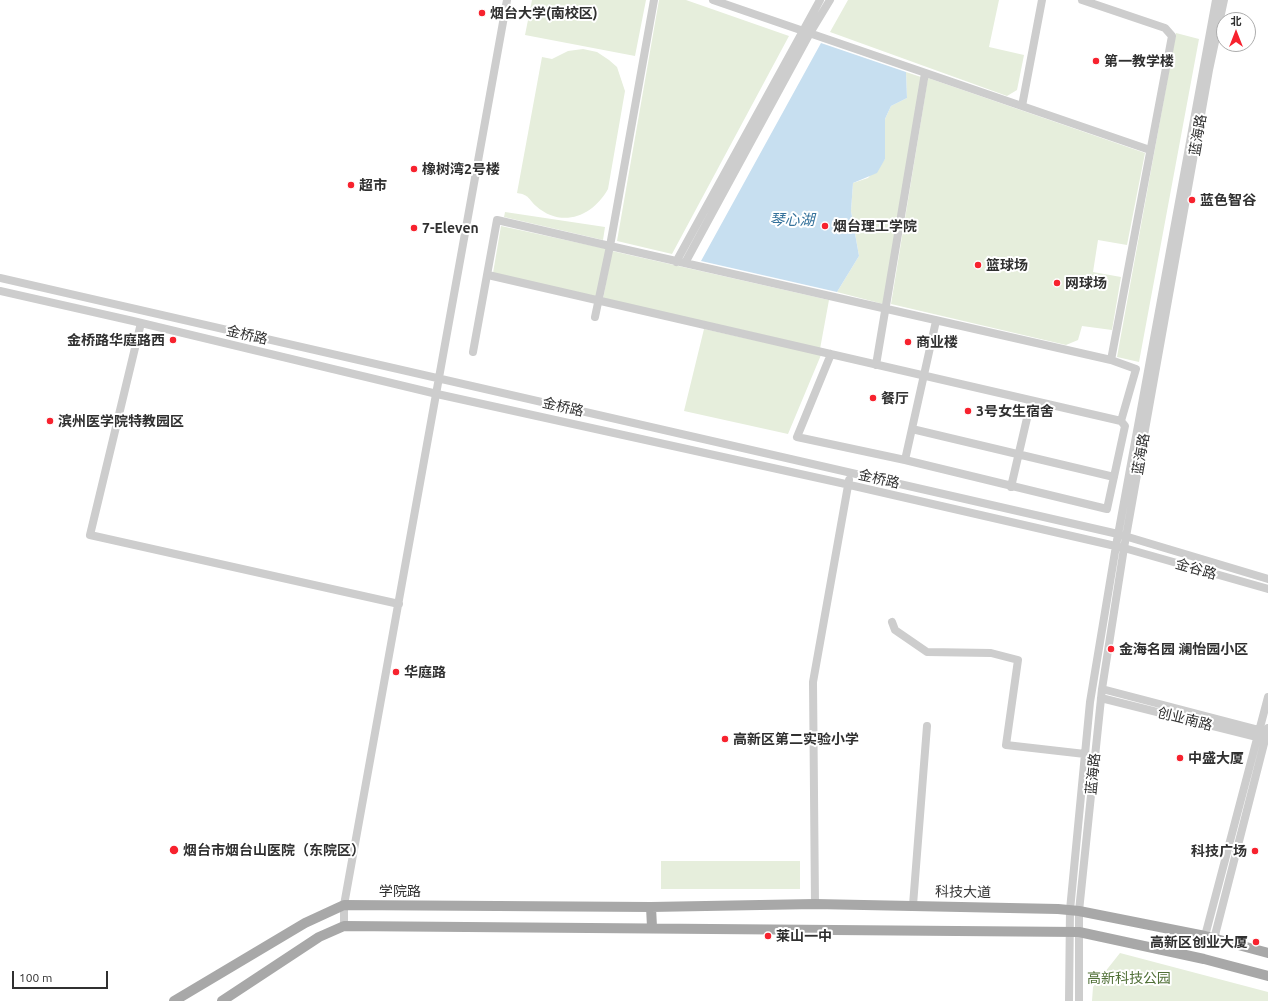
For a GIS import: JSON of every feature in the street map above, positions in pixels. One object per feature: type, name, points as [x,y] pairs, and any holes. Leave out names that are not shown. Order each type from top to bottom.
[{"type":"main road","name":"科技大道","points":[[651,907],[815,904],[913,905],[1074,911],[1210,937],[1268,953]]},
{"type":"main road","name":"学院路","points":[[174,1001],[305,923],[344,905],[651,907]]},
{"type":"main road","points":[[651,907],[652,927]]},
{"type":"main road","points":[[222,1001],[319,938],[344,926],[652,927],[1074,932],[1204,959],[1268,976]]},
{"type":"street","points":[[344,926],[344,905],[508,0]]},
{"type":"street","points":[[595,317],[610,246],[654,0]]},
{"type":"street","points":[[713,0],[1150,150]]},
{"type":"street","points":[[685,263],[806,32],[820,0]]},
{"type":"street","points":[[676,262],[806,32],[830,0]]},
{"type":"street","points":[[1022,106],[1042,0]]},
{"type":"street","points":[[1082,0],[1165,28],[1172,36],[1111,360]]},
{"type":"street","name":"蓝海路","points":[[1074,911],[1090,702],[1120,547],[1216,0]]},
{"type":"street","name":"蓝海路","points":[[1122,535],[1209,70],[1224,0]]},
{"type":"street","points":[[876,365],[925,73]]},
{"type":"street","points":[[473,352],[497,220],[1111,360],[1136,369],[1121,421]]},
{"type":"street","points":[[488,275],[831,354],[1031,401],[1121,421],[1125,426],[1107,509],[1011,487],[905,460],[797,437],[831,354]]},
{"type":"street","name":"金桥路","points":[[0,278],[1122,535]]},
{"type":"street","name":"金桥路","points":[[0,291],[141,323],[437,394],[848,484],[1120,547]]},
{"type":"street","points":[[905,460],[936,321]]},
{"type":"street","points":[[141,323],[90,535],[399,604]]},
{"type":"street","points":[[1011,487],[1031,401]]},
{"type":"street","points":[[912,428],[1114,477]]},
{"type":"street","points":[[815,904],[813,682],[851,473]]},
{"type":"street","name":"金谷路","points":[[1122,535],[1268,579]]},
{"type":"street","name":"蓝海路","points":[[1074,911],[1120,547]]},
{"type":"street","name":"金谷路","points":[[1120,547],[1268,590]]},
{"type":"street","points":[[892,622],[895,630],[927,652],[991,653],[1018,660],[1006,745],[1085,754]]},
{"type":"street","name":"创业南路","points":[[1102,689],[1265,734]]},
{"type":"street","points":[[1210,937],[1265,734],[1268,697]]},
{"type":"street","name":"创业南路","points":[[1101,698],[1265,734]]},
{"type":"street","points":[[913,905],[927,726]]},
{"type":"street","points":[[1069,1001],[1074,911]]},
{"type":"street","points":[[1074,932],[1079,1001]]},
{"type":"green space","points":[[532,0],[646,0],[635,56],[525,35]]},
{"type":"green space","points":[[659,0],[686,0],[789,36],[672,254],[617,241]]},
{"type":"green space","points":[[848,0],[999,0],[989,47],[1024,55],[1017,90],[1007,96],[830,32]]},
{"type":"green space","points":[[1176,33],[1199,39],[1139,362],[1117,357]]},
{"type":"green space","points":[[583,49],[597,52],[617,67],[625,91],[608,189],[594,206],[585,212],[566,218],[556,217],[546,213],[536,206],[527,196],[517,193],[542,57],[552,59],[568,51]]},
{"type":"green space","points":[[906,72],[921,77],[883,304],[837,292],[859,256],[851,211],[853,183],[868,178],[885,159],[885,119],[891,106],[907,98]]},
{"type":"green space","points":[[928,78],[1145,153],[1127,245],[1098,240],[1093,272],[1121,277],[1112,330],[1082,326],[1078,340],[1066,345],[891,304]]},
{"type":"green space","points":[[505,212],[605,227],[603,240],[504,217]]},
{"type":"green space","points":[[501,226],[607,249],[596,298],[493,273]]},
{"type":"green space","points":[[612,251],[829,300],[820,349],[603,299]]},
{"type":"green space","points":[[704,329],[821,355],[788,434],[684,411]]},
{"type":"green space","points":[[661,861],[800,861],[800,889],[661,889]]},
{"type":"green space","name":"高新科技公园","points":[[1120,953],[1268,992],[1268,1001],[1092,1001],[1093,987]]},
{"type":"water","name":"琴心湖","points":[[821,43],[906,72],[907,98],[891,106],[885,119],[885,159],[877,173],[853,183],[851,211],[859,256],[837,292],[701,261]]},
{"type":"place","name":"烟台大学(南校区)","points":[[482,13]]},
{"type":"place","name":"第一教学楼","points":[[1096,61]]},
{"type":"place","name":"橡树湾2号楼","points":[[414,169]]},
{"type":"place","name":"超市","points":[[351,185]]},
{"type":"place","name":"蓝色智谷","points":[[1192,200]]},
{"type":"place","name":"烟台理工学院","points":[[825,226]]},
{"type":"place","name":"7-Eleven","points":[[414,228]]},
{"type":"place","name":"篮球场","points":[[978,265]]},
{"type":"place","name":"网球场","points":[[1057,283]]},
{"type":"place","name":"金桥路华庭路西","points":[[173,340]]},
{"type":"place","name":"商业楼","points":[[908,342]]},
{"type":"place","name":"餐厅","points":[[873,398]]},
{"type":"place","name":"3号女生宿舍","points":[[968,411]]},
{"type":"place","name":"滨州医学院特教园区","points":[[50,421]]},
{"type":"place","name":"金海名园 澜怡园小区","points":[[1111,649]]},
{"type":"place","name":"华庭路","points":[[396,672]]},
{"type":"place","name":"高新区第二实验小学","points":[[725,739]]},
{"type":"place","name":"中盛大厦","points":[[1180,758]]},
{"type":"place","name":"烟台市烟台山医院（东院区）","points":[[174,850]]},
{"type":"place","name":"科技广场","points":[[1255,851]]},
{"type":"place","name":"莱山一中","points":[[768,936]]},
{"type":"place","name":"高新区创业大厦","points":[[1256,942]]}]
